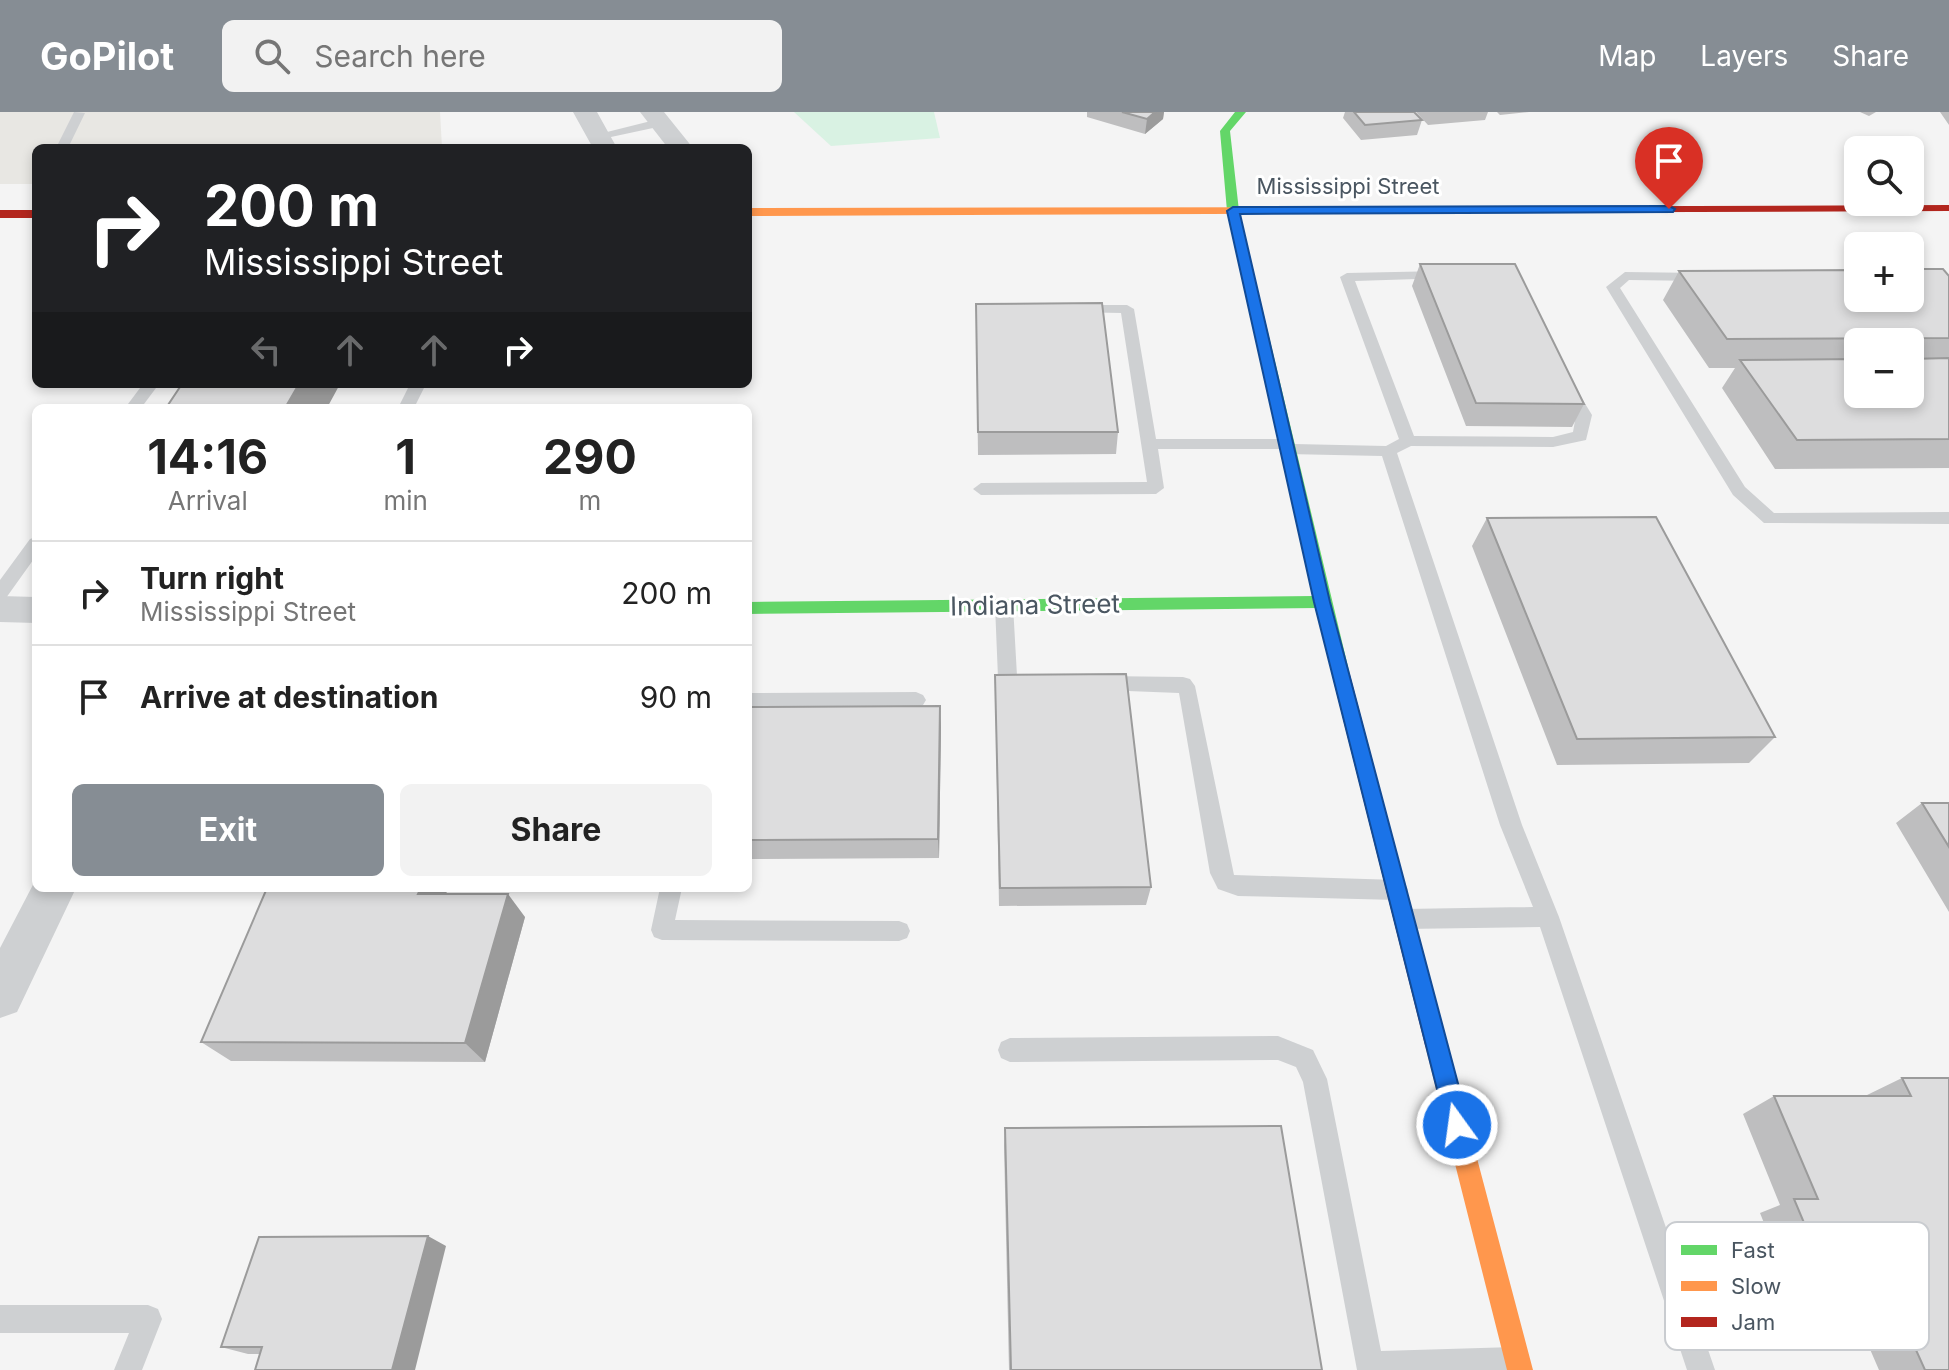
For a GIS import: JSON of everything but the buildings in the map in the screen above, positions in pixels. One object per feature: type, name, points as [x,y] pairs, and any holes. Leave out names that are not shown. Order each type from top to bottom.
[{"type":"street","points":[[585,112],[601,142]]},
{"type":"street","points":[[1241,112],[1225,131],[1233,211],[1322,602],[1519,1365]]},
{"type":"street","points":[[658,117],[678,144]]},
{"type":"street","name":"Mississippi Street","points":[[752,212],[1949,208]]},
{"type":"street","points":[[0,214],[32,211]]},
{"type":"street","name":"Indiana Street","points":[[752,609],[1322,602]]},
{"type":"street","points":[[0,609],[32,610]]},
{"type":"street","points":[[0,996],[52,892]]},
{"type":"lane","points":[[64,144],[79,113]]},
{"type":"lane","points":[[601,142],[658,117]]},
{"type":"lane","points":[[1458,275],[1347,277],[1511,825],[1548,917],[1665,1263]]},
{"type":"lane","points":[[1718,277],[1625,276],[1613,287],[1739,491],[1770,519],[1949,518]]},
{"type":"lane","points":[[981,489],[1156,488],[1127,309],[1055,309]]},
{"type":"lane","points":[[1149,444],[1286,447],[1553,442],[1580,436],[1584,415],[1563,377]]},
{"type":"lane","points":[[0,593],[32,549]]},
{"type":"lane","points":[[1004,605],[1008,678],[1019,684],[1050,684]]},
{"type":"lane","points":[[1080,684],[1183,684],[1188,691],[1221,873],[1226,882],[1238,886],[1397,890]]},
{"type":"lane","points":[[752,701],[916,700]]},
{"type":"lane","points":[[670,892],[662,930],[899,931]]},
{"type":"lane","points":[[1404,919],[1548,917]]},
{"type":"lane","points":[[1010,1050],[1278,1048],[1304,1058],[1315,1079],[1371,1367],[1519,1365]]},
{"type":"lane","points":[[0,1319],[148,1319],[128,1370]]},
{"type":"lane","points":[[1694,1350],[1701,1370]]},
{"type":"shaded area","points":[[0,112],[440,112],[442,144],[32,144],[32,184],[0,184]]},
{"type":"green space","points":[[794,112],[934,112],[940,138],[831,146]]},
{"type":"traffic: fast","points":[[1241,112],[1225,131],[1233,211],[1341,675]]},
{"type":"traffic: fast","points":[[752,608],[1322,602]]},
{"type":"traffic: slow","points":[[752,212],[1412,210]]},
{"type":"traffic: slow","points":[[1436,1045],[1520,1370]]},
{"type":"traffic: jam","points":[[1412,210],[1949,208]]},
{"type":"traffic: jam","points":[[0,214],[32,214]]},
{"type":"traffic: jam","points":[[1341,675],[1436,1045]]},
{"type":"route","points":[[1457,1125],[1322,602],[1233,211],[1669,209]]}]
